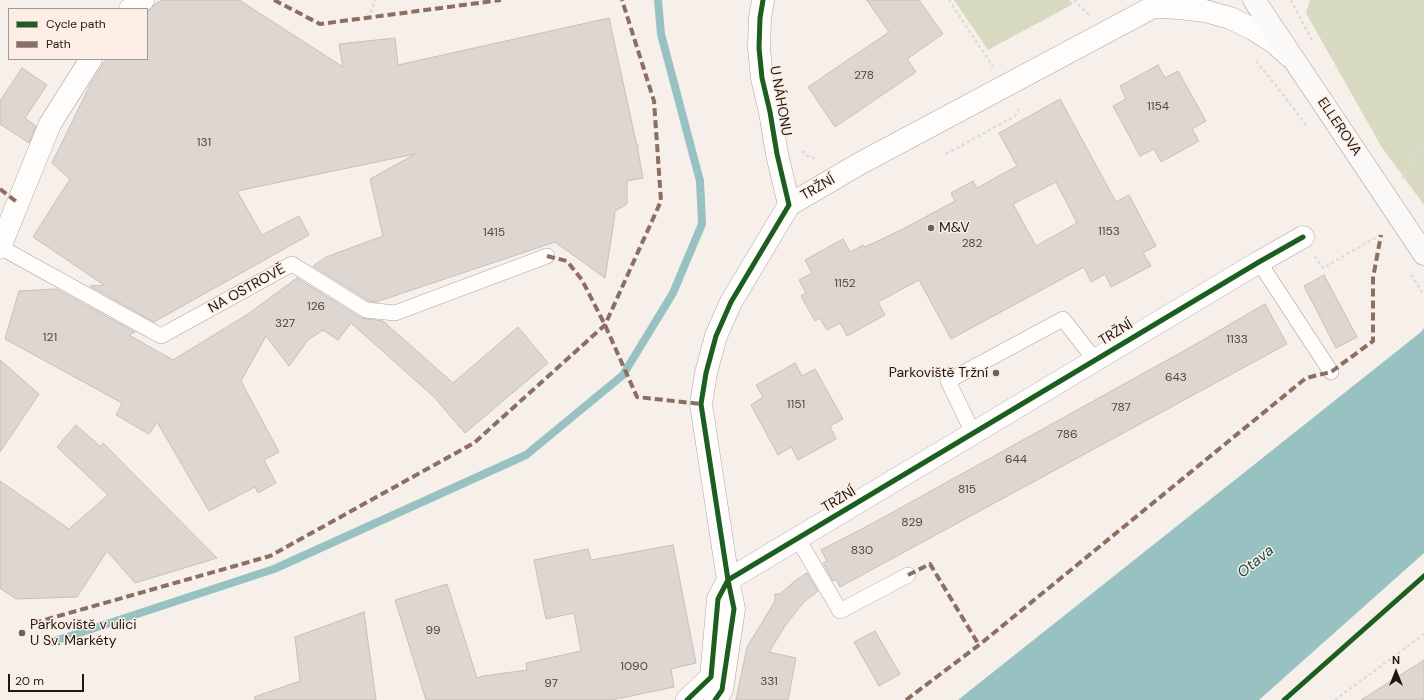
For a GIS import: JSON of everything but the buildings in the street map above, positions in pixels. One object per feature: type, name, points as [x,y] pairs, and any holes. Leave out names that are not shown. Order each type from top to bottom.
[{"type":"street","points":[[131,8],[143,0]]},
{"type":"street","name":"U NÁHONU","points":[[763,0],[760,18],[759,48],[762,78],[789,205]]},
{"type":"street","name":"ELLEROVA","points":[[1260,2],[1294,60],[1423,253]]},
{"type":"street","points":[[1155,3],[1205,11],[1230,18],[1253,29],[1294,60]]},
{"type":"street","name":"TRŽNÍ","points":[[1155,3],[859,164],[789,205],[731,302],[719,330],[706,373],[701,404],[728,580],[1303,237]]},
{"type":"street","points":[[0,247],[50,124],[90,60]]},
{"type":"street","points":[[687,700],[711,677],[718,599],[728,580]]},
{"type":"street","points":[[714,700],[722,690],[734,609],[728,580]]},
{"type":"lane","name":"NA OSTROVĚ","points":[[0,247],[161,336],[292,264],[366,310],[394,313],[547,256]]},
{"type":"lane","points":[[1259,262],[1331,372]]},
{"type":"lane","points":[[973,433],[948,381],[1063,319],[1095,360]]},
{"type":"lane","points":[[798,538],[840,611],[908,575]]},
{"type":"path","points":[[369,18],[375,0]]},
{"type":"path","points":[[949,0],[993,68]]},
{"type":"path","points":[[1074,0],[1094,19]]},
{"type":"path","points":[[1292,0],[1315,44]]},
{"type":"path","points":[[1251,56],[1307,126]]},
{"type":"path","points":[[946,154],[963,143],[1015,116],[1023,101]]},
{"type":"path","points":[[1303,237],[1323,268],[1381,235],[1386,218],[1400,184],[1424,139]]},
{"type":"path","points":[[800,149],[808,157],[825,160]]},
{"type":"path","points":[[1408,270],[1424,294]]},
{"type":"path","points":[[1335,700],[1424,634]]},
{"type":"green space","points":[[954,0],[1069,0],[1073,4],[988,50]]},
{"type":"green space","points":[[1310,0],[1424,0],[1424,205],[1381,146],[1306,13]]},
{"type":"water","name":"Otava","points":[[1424,328],[1424,553],[1259,700],[958,700],[1421,332]]},
{"type":"waterway","points":[[52,642],[274,569],[526,455],[623,375],[673,293],[702,224],[700,181],[661,34],[658,0]]},
{"type":"marked path","points":[[274,0],[320,24],[501,0]]},
{"type":"marked path","points":[[34,623],[270,556],[474,443],[605,325],[661,201],[654,101],[622,0]]},
{"type":"marked path","points":[[0,189],[18,203]]},
{"type":"marked path","points":[[906,700],[979,645],[1306,378],[1331,372],[1373,341],[1373,278],[1381,235]]},
{"type":"marked path","points":[[547,256],[567,261],[582,280],[605,325],[637,397],[701,404]]},
{"type":"marked path","points":[[908,575],[930,564],[979,645]]},
{"type":"cycle path","points":[[715,700],[722,690],[734,609],[728,580],[701,404],[706,373],[716,336],[731,302],[789,205],[762,78],[759,48],[760,18],[763,0]]},
{"type":"cycle path","points":[[728,580],[1303,237]]},
{"type":"cycle path","points":[[1284,700],[1424,576]]},
{"type":"cycle path","points":[[687,700],[711,677],[718,599],[728,580]]},
{"type":"place","name":"M&V","points":[[931,228]]},
{"type":"place","name":"Parkoviště Tržní","points":[[996,373]]},
{"type":"place","name":"Parkoviště v ulici U Sv. Markéty","points":[[22,633]]}]
